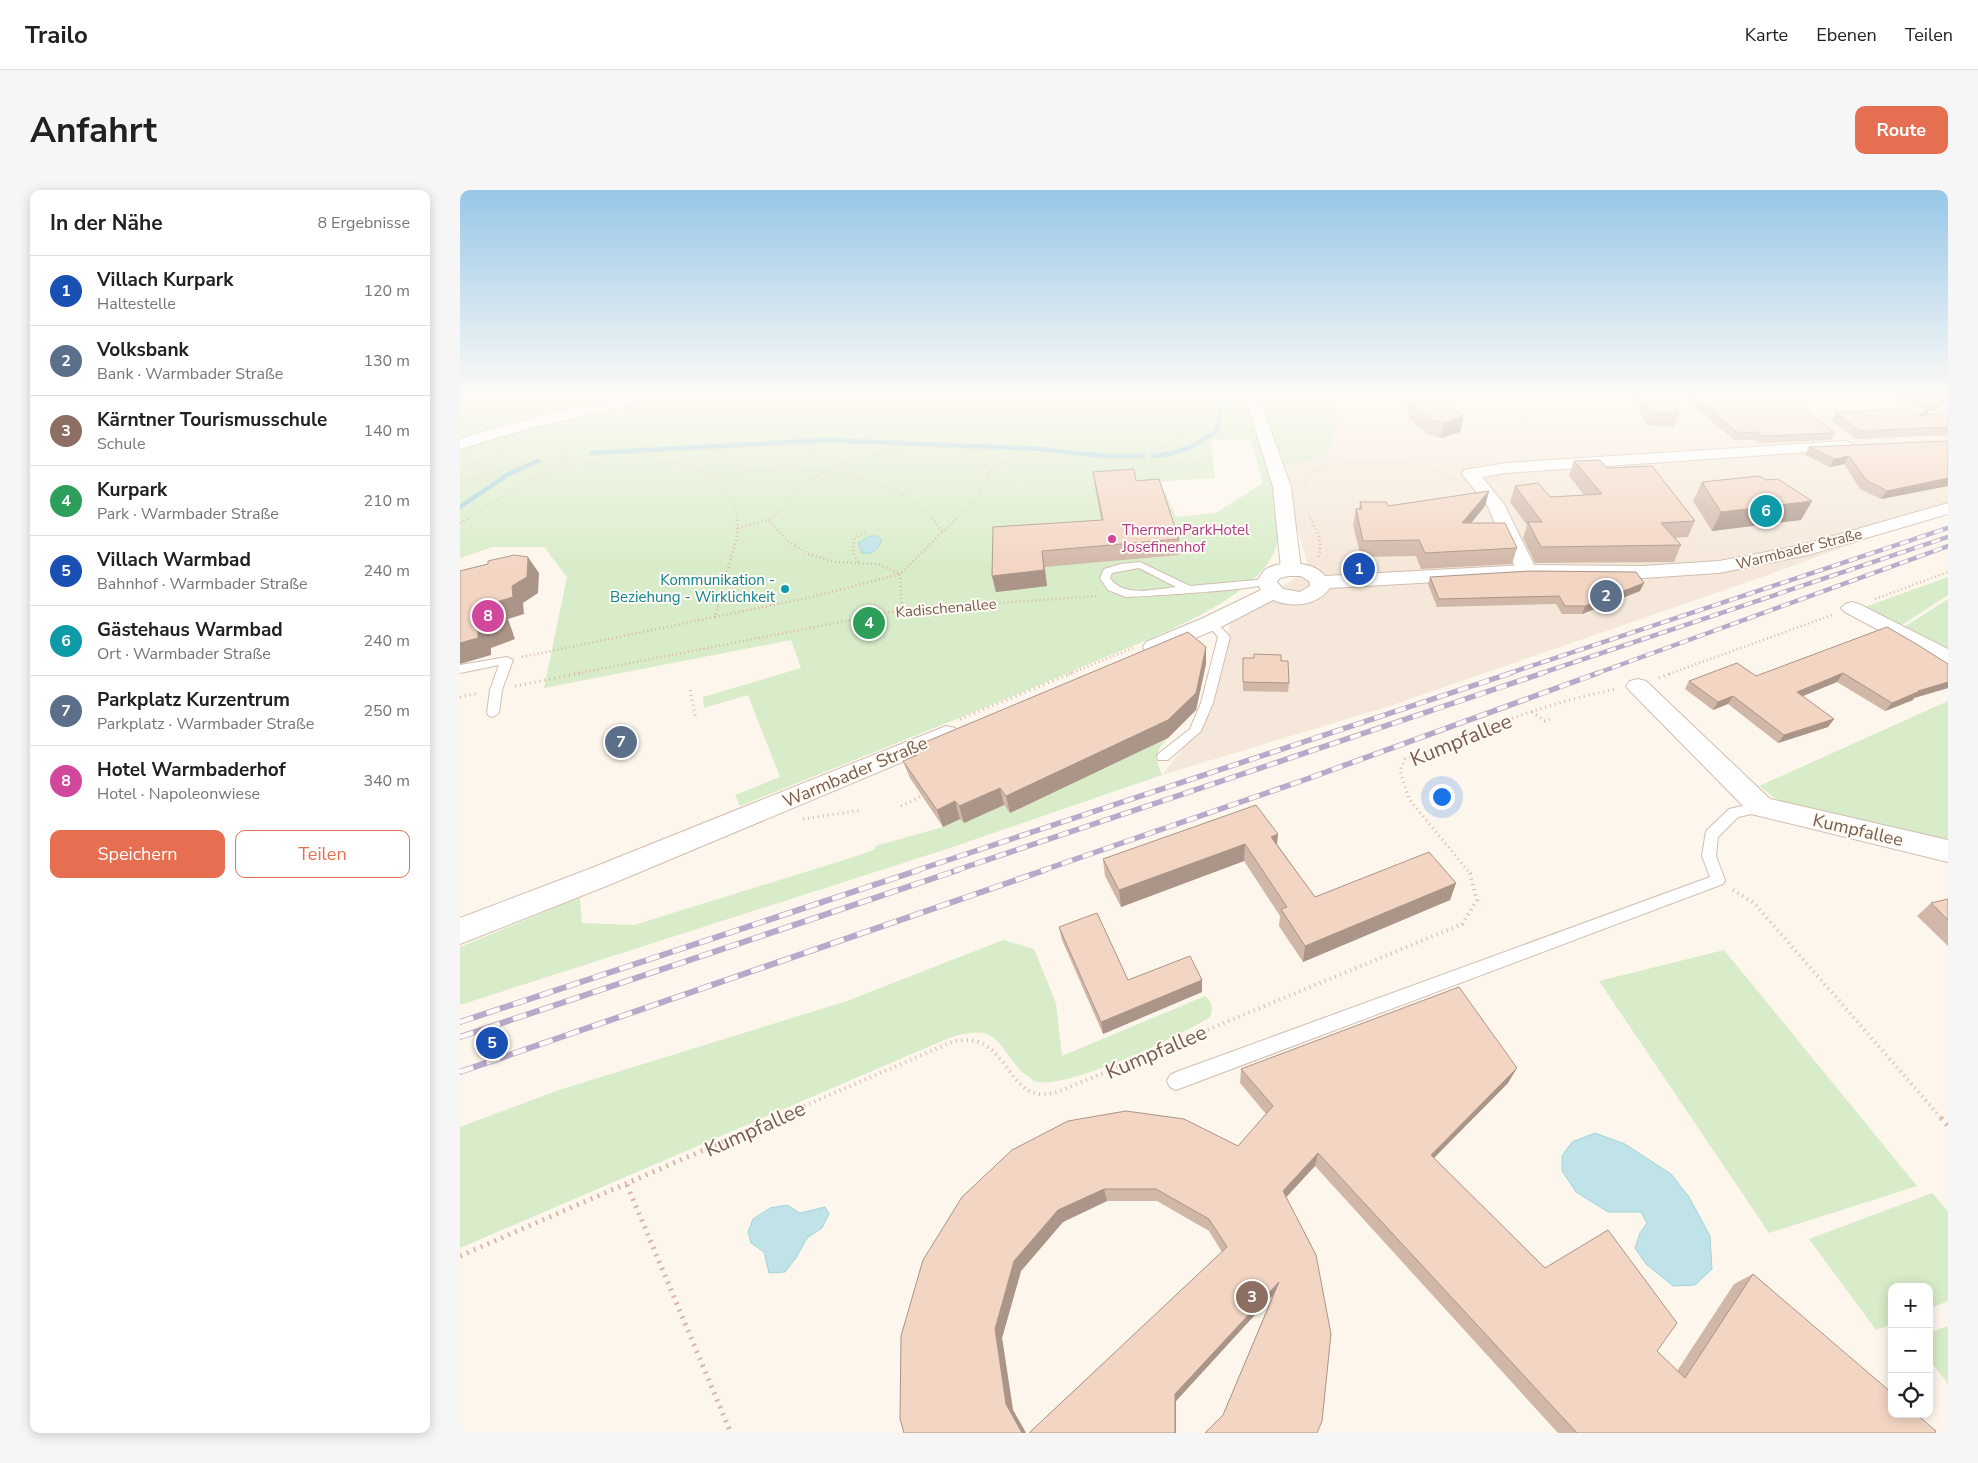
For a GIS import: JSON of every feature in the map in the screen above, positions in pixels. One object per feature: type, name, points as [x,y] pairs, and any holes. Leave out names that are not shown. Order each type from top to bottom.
[{"type":"street","points":[[1271,453],[1282,487],[1291,569]]},
{"type":"street","points":[[1527,571],[1495,504],[1470,474],[1506,468],[1734,453]]},
{"type":"street","name":"Warmbader Straße","points":[[1320,582],[1527,571],[1643,572],[1719,567],[1801,551],[1948,508]]},
{"type":"street","points":[[1128,658],[1210,623],[1265,586],[1272,574],[1291,569],[1313,574],[1320,582],[1318,591],[1305,597],[1288,598],[1265,586]]},
{"type":"street","points":[[1852,608],[1948,658]]},
{"type":"street","points":[[1638,686],[1761,807]]},
{"type":"street","name":"Warmbader Straße","points":[[460,931],[742,820],[972,723]]},
{"type":"street","name":"Kumpfallee","points":[[1761,807],[1948,851]]},
{"type":"lane","points":[[1188,589],[1140,565],[1121,567],[1108,571],[1105,578],[1112,588],[1126,594],[1265,586]]},
{"type":"lane","points":[[1163,757],[1195,732],[1207,703],[1224,637],[1210,623]]},
{"type":"lane","points":[[492,713],[496,690],[507,660]]},
{"type":"lane","points":[[460,670],[507,660]]},
{"type":"lane","points":[[1176,1081],[1718,880],[1709,856],[1711,836],[1734,813],[1761,807]]},
{"type":"path","points":[[566,453],[564,457],[566,465]]},
{"type":"path","points":[[460,483],[515,466],[564,457],[635,453]]},
{"type":"path","points":[[812,453],[816,462],[825,472]]},
{"type":"path","points":[[738,528],[768,520],[783,508],[793,494],[809,481],[825,472],[885,453]]},
{"type":"path","points":[[978,453],[990,472]]},
{"type":"path","points":[[507,660],[816,596],[900,574],[975,500],[990,472],[1025,453]]},
{"type":"path","points":[[1040,453],[1130,460],[1203,462]]},
{"type":"path","points":[[1130,460],[1146,457],[1154,453]]},
{"type":"path","points":[[460,523],[528,480],[566,465],[593,462],[642,461],[688,467],[710,475],[728,492],[736,508],[738,528],[715,617]]},
{"type":"path","points":[[1305,493],[1304,485],[1313,470],[1323,466],[1387,464],[1431,467],[1490,498]]},
{"type":"path","points":[[710,475],[783,469],[825,472],[864,480],[903,493],[929,513],[943,532]]},
{"type":"path","points":[[903,493],[918,480]]},
{"type":"path","points":[[1305,508],[1319,534],[1321,552],[1319,557],[1310,560]]},
{"type":"path","points":[[768,520],[788,541],[808,554],[835,562],[878,564],[900,574]]},
{"type":"path","points":[[858,563],[853,557],[852,548],[855,538],[865,532]]},
{"type":"path","name":"Kumpfallee","points":[[460,1256],[954,1042],[969,1040],[992,1049],[1023,1088],[1034,1094],[1046,1095],[1077,1085],[1462,924],[1477,900],[1470,874],[1409,800],[1400,771],[1405,759],[1531,712],[1597,692],[1638,686],[1948,572]]},
{"type":"path","points":[[900,574],[902,610]]},
{"type":"path","name":"Kadischenallee","points":[[496,690],[902,610],[1126,594]]},
{"type":"path","points":[[690,690],[696,719]]},
{"type":"path","points":[[1531,712],[1545,721],[1551,719]]},
{"type":"path","points":[[901,806],[922,796]]},
{"type":"path","points":[[794,820],[862,810]]},
{"type":"path","points":[[1718,880],[1754,903],[1948,1126]]},
{"type":"path","points":[[627,1185],[731,1433]]},
{"type":"shaded area","points":[[1316,453],[1948,453],[1948,509],[1762,577],[1390,706],[1162,775],[1208,716],[1231,620],[1309,569],[1280,467],[1312,460]]},
{"type":"green space","points":[[460,453],[1212,453],[1215,478],[1138,483],[1140,494],[1165,492],[1176,517],[1216,513],[1263,483],[1254,453],[1324,453],[1312,460],[1272,469],[1280,517],[1278,541],[1268,563],[1252,580],[1231,597],[1179,626],[1151,638],[950,722],[740,806],[735,795],[780,777],[748,695],[704,708],[703,697],[801,668],[791,640],[544,688],[567,577],[544,547],[493,547],[460,558]]},
{"type":"green space","points":[[1948,577],[1948,595],[1896,629],[1862,608]]},
{"type":"green space","points":[[1948,599],[1948,650],[1901,629]]},
{"type":"green space","points":[[1948,701],[1948,842],[1782,804],[1759,786]]},
{"type":"green space","points":[[1168,738],[1160,747],[1156,758],[1162,775],[950,848],[460,1005],[460,947],[580,897],[582,923],[634,925],[857,856],[875,849],[875,846],[943,827],[960,819],[964,823],[1004,805],[1011,813]]},
{"type":"green space","points":[[1003,940],[1034,949],[1056,1003],[1062,1056],[1205,996],[1212,1006],[1210,1017],[1150,1048],[1124,1059],[1074,1077],[1053,1082],[1037,1082],[1032,1079],[1020,1070],[998,1042],[985,1033],[964,1034],[949,1038],[460,1248],[460,1127],[559,1090],[847,1001]]},
{"type":"green space","points":[[1724,950],[1917,1186],[1769,1233],[1599,981]]},
{"type":"green space","points":[[1932,1193],[1948,1211],[1948,1301],[1933,1307],[1933,1283],[1888,1283],[1888,1326],[1876,1330],[1809,1239]]},
{"type":"green space","points":[[1948,1326],[1948,1384],[1933,1364],[1933,1332]]},
{"type":"water","points":[[871,536],[877,536],[882,540],[877,549],[869,553],[862,553],[858,543]]},
{"type":"water","points":[[1595,1133],[1625,1144],[1671,1174],[1689,1197],[1710,1236],[1712,1269],[1695,1285],[1673,1286],[1646,1264],[1635,1248],[1640,1233],[1647,1223],[1641,1212],[1608,1212],[1576,1192],[1562,1171],[1562,1156],[1572,1142]]},
{"type":"water","points":[[787,1205],[800,1213],[825,1207],[829,1214],[822,1228],[807,1238],[796,1258],[785,1272],[769,1273],[764,1252],[751,1243],[748,1232],[753,1219],[770,1208]]},
{"type":"building","points":[[1822,453],[1948,453],[1948,478],[1887,491],[1866,480],[1849,456],[1834,459]]},
{"type":"building","points":[[1600,460],[1607,468],[1652,466],[1695,521],[1661,523],[1681,545],[1541,547],[1528,522],[1542,522],[1515,486],[1538,483],[1550,497],[1602,494],[1574,461]]},
{"type":"building","name":"ThermenParkHotel Josefinenhof","points":[[1134,469],[1136,481],[1159,479],[1179,539],[1042,551],[1044,570],[992,576],[993,527],[1103,520],[1093,472]]},
{"type":"building","points":[[1759,476],[1766,480],[1778,479],[1812,501],[1721,512],[1702,482]]},
{"type":"building","points":[[1489,491],[1462,523],[1505,523],[1517,548],[1425,553],[1419,540],[1363,541],[1356,509],[1362,509],[1360,502],[1386,502],[1388,506]]},
{"type":"building","points":[[514,555],[528,557],[527,577],[512,586],[513,597],[496,602],[502,623],[478,631],[478,638],[460,643],[460,571],[488,564],[488,561]]},
{"type":"building","points":[[1530,571],[1636,572],[1644,583],[1585,606],[1565,606],[1559,596],[1439,599],[1430,577]]},
{"type":"building","points":[[1887,627],[1948,664],[1948,682],[1918,691],[1920,691],[1892,703],[1843,673],[1797,692],[1834,719],[1784,735],[1733,696],[1718,702],[1689,681],[1737,663],[1756,676]]},
{"type":"building","points":[[1188,632],[1206,647],[1196,693],[1168,720],[1006,796],[1000,788],[959,806],[955,801],[937,810],[903,761],[917,755],[911,748]]},
{"type":"building","points":[[1254,654],[1281,655],[1281,661],[1288,661],[1289,683],[1243,682],[1243,658],[1254,658]]},
{"type":"building","points":[[1256,805],[1278,834],[1271,837],[1315,897],[1429,852],[1456,883],[1305,946],[1281,909],[1287,907],[1245,844],[1119,890],[1103,859]]},
{"type":"building","points":[[1948,899],[1948,920],[1931,903]]},
{"type":"building","points":[[1097,913],[1128,980],[1190,956],[1202,980],[1101,1022],[1059,927]]},
{"type":"building","points":[[1459,987],[1517,1068],[1431,1155],[1545,1268],[1608,1230],[1677,1323],[1657,1351],[1685,1378],[1753,1274],[1888,1390],[1888,1418],[1921,1418],[1936,1431],[1935,1433],[1577,1433],[1318,1153],[1283,1191],[1316,1255],[1331,1334],[1322,1421],[1317,1433],[1205,1433],[1223,1415],[1279,1282],[1175,1394],[1175,1433],[1029,1433],[1227,1247],[1209,1219],[1156,1189],[1104,1189],[1058,1210],[1014,1261],[995,1329],[1006,1404],[1022,1433],[904,1433],[900,1419],[901,1336],[923,1260],[962,1197],[1012,1150],[1068,1121],[1126,1111],[1184,1119],[1238,1146],[1273,1106],[1241,1069]]},
{"type":"waterway","points":[[1076,453],[1104,456],[1143,456]]},
{"type":"waterway","points":[[1153,456],[1171,453]]},
{"type":"waterway","points":[[460,507],[507,475],[538,461]]},
{"type":"railway","points":[[1507,674],[1948,528]]},
{"type":"railway","points":[[1539,674],[1948,537]]},
{"type":"railway","points":[[1595,674],[1948,546]]},
{"type":"railway","points":[[915,871],[1511,673]]},
{"type":"railway","points":[[954,871],[1543,673]]},
{"type":"railway","points":[[1041,871],[1304,780],[1598,673]]},
{"type":"railway","points":[[460,1022],[919,870]]},
{"type":"railway","points":[[460,1037],[958,870]]},
{"type":"railway","points":[[460,1072],[1045,870]]},
{"type":"place","name":"Gästehaus Warmbad","points":[[1766,511]]},
{"type":"place","name":"ThermenParkHotel Josefinenhof","points":[[1112,539]]},
{"type":"place","name":"Villach Kurpark","points":[[1359,569]]},
{"type":"place","name":"Kommunikation - Beziehung - Wirklichkeit","points":[[785,589]]},
{"type":"place","name":"Volksbank","points":[[1606,596]]},
{"type":"place","name":"Hotel Warmbaderhof","points":[[488,616]]},
{"type":"place","name":"Kurpark","points":[[869,623]]},
{"type":"place","name":"Parkplatz Kurzentrum","points":[[621,742]]},
{"type":"place","name":"Villach Warmbad","points":[[492,1043]]},
{"type":"place","name":"Kärntner Tourismusschule","points":[[1252,1297]]}]
